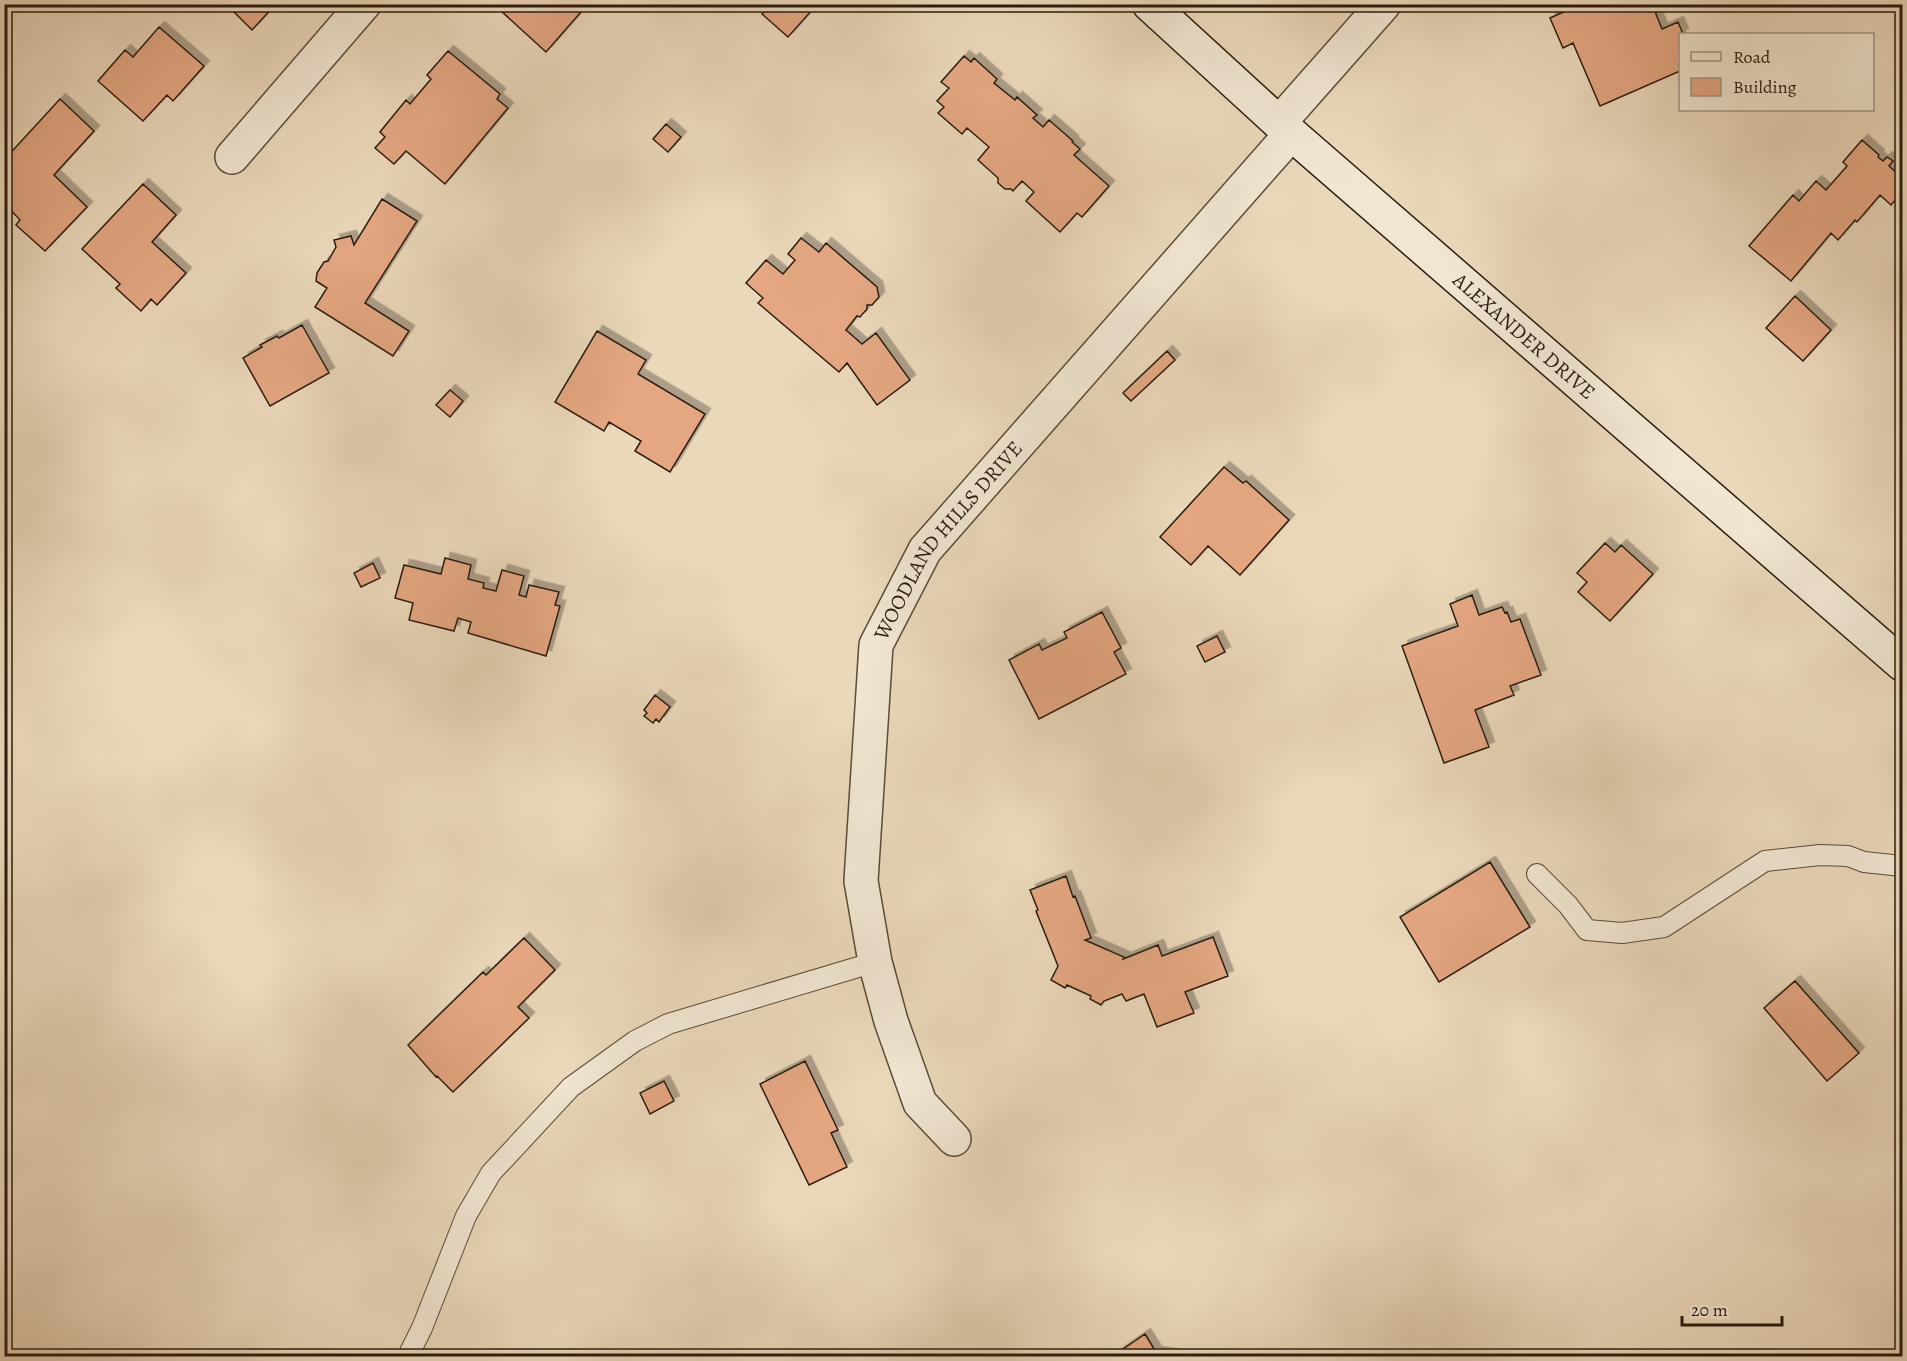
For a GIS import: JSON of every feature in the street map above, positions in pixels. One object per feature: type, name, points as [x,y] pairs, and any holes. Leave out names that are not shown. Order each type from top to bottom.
[{"type":"street","points":[[232,158],[364,4]]},
{"type":"street","name":"ALEXANDER DRIVE","points":[[1149,4],[1285,128],[1902,664]]},
{"type":"street","name":"WOODLAND HILLS DRIVE","points":[[954,1139],[920,1103],[891,1021],[875,962],[861,881],[876,645],[925,550],[1285,128],[1384,4]]},
{"type":"lane","points":[[1537,874],[1568,905],[1587,930],[1622,933],[1664,927],[1765,861],[1820,855],[1848,856],[1864,862],[1902,866]]},
{"type":"lane","points":[[408,1356],[422,1328],[465,1216],[490,1173],[571,1087],[635,1041],[668,1024],[875,962]]},
{"type":"building","points":[[226,4],[276,4],[252,30]]},
{"type":"building","points":[[504,4],[588,4],[546,52],[500,10]]},
{"type":"building","points":[[770,4],[808,4],[813,9],[788,37],[762,14]]},
{"type":"building","points":[[1576,4],[1652,4],[1662,29],[1678,22],[1683,33],[1679,33],[1679,71],[1600,106],[1573,43],[1563,48],[1550,18],[1577,6]]},
{"type":"building","points":[[159,27],[204,66],[173,101],[167,95],[143,121],[98,81],[125,50],[133,57]]},
{"type":"building","points":[[448,51],[500,94],[497,99],[508,108],[445,184],[406,151],[394,164],[375,148],[385,137],[380,132],[406,100],[410,104],[431,79],[427,75]]},
{"type":"building","points":[[964,56],[971,62],[974,58],[997,79],[994,83],[1015,100],[1017,97],[1037,115],[1033,118],[1043,127],[1049,120],[1073,141],[1080,149],[1074,155],[1109,186],[1082,217],[1077,213],[1060,232],[1026,201],[1034,192],[1022,181],[1013,191],[1005,189],[998,183],[998,178],[978,160],[989,147],[967,128],[962,134],[938,113],[944,107],[937,101],[949,88],[941,82]]},
{"type":"building","points":[[60,99],[94,131],[54,175],[87,207],[45,251],[16,225],[20,220],[4,203],[4,160]]},
{"type":"building","points":[[666,124],[681,137],[668,152],[653,139]]},
{"type":"building","points":[[1862,140],[1883,161],[1887,157],[1893,161],[1889,166],[1902,178],[1902,192],[1891,205],[1880,195],[1838,240],[1831,233],[1791,281],[1749,246],[1793,195],[1799,201],[1816,181],[1826,190],[1847,166],[1843,162]]},
{"type":"building","points":[[143,184],[176,215],[152,242],[186,273],[157,305],[151,299],[141,311],[116,288],[120,284],[82,249]]},
{"type":"building","points":[[382,199],[417,221],[365,303],[409,331],[393,356],[315,307],[327,288],[316,281],[317,273],[324,262],[328,261],[336,247],[334,240],[351,236],[354,245]]},
{"type":"building","points":[[801,238],[819,252],[826,243],[877,287],[879,297],[872,305],[867,305],[867,309],[860,317],[857,316],[846,330],[862,344],[876,333],[910,380],[877,405],[847,363],[839,372],[758,303],[763,298],[746,283],[766,260],[783,274],[795,260],[788,254]]},
{"type":"building","points":[[1795,296],[1831,330],[1803,361],[1766,328]]},
{"type":"building","points":[[302,325],[329,373],[270,406],[243,358],[262,347],[260,345],[277,336],[279,338]]},
{"type":"building","points":[[597,331],[646,360],[638,374],[705,414],[670,472],[635,451],[641,441],[609,422],[604,431],[555,402]]},
{"type":"building","points":[[1167,351],[1175,360],[1131,401],[1123,393]]},
{"type":"building","points":[[450,390],[463,401],[450,417],[436,405]]},
{"type":"building","points":[[1224,467],[1243,483],[1246,481],[1289,520],[1240,575],[1208,546],[1191,565],[1160,537]]},
{"type":"building","points":[[1605,543],[1615,552],[1621,545],[1653,574],[1610,621],[1578,592],[1587,582],[1577,573]]},
{"type":"building","points":[[445,558],[471,565],[468,579],[484,583],[483,588],[496,591],[502,570],[524,576],[519,595],[526,597],[529,585],[559,592],[555,605],[560,606],[546,656],[468,633],[471,622],[458,618],[454,631],[409,620],[413,603],[395,598],[404,565],[441,574]]},
{"type":"building","points":[[373,563],[380,578],[361,587],[354,573]]},
{"type":"building","points":[[1472,595],[1479,615],[1502,607],[1511,622],[1520,619],[1541,675],[1510,686],[1514,695],[1475,710],[1489,747],[1444,763],[1402,646],[1458,626],[1450,604]]},
{"type":"building","points":[[1102,612],[1121,648],[1114,652],[1126,674],[1039,719],[1009,660],[1039,644],[1042,650],[1067,638],[1064,632]]},
{"type":"building","points":[[1217,636],[1225,652],[1205,662],[1197,646]]},
{"type":"building","points":[[655,695],[670,707],[659,722],[656,719],[653,723],[644,716],[647,713],[644,710]]},
{"type":"building","points":[[1490,862],[1530,927],[1439,982],[1400,917]]},
{"type":"building","points":[[1066,876],[1091,938],[1085,940],[1124,957],[1123,959],[1158,945],[1162,956],[1213,937],[1228,976],[1185,992],[1194,1013],[1157,1027],[1144,994],[1126,1001],[1122,994],[1104,1001],[1101,1005],[1090,999],[1091,996],[1067,985],[1065,988],[1051,980],[1058,966],[1030,890]]},
{"type":"building","points":[[524,938],[555,970],[518,1007],[529,1018],[453,1092],[436,1077],[408,1045],[483,972],[486,975]]},
{"type":"building","points":[[1795,981],[1859,1053],[1827,1081],[1764,1008]]},
{"type":"building","points":[[805,1061],[838,1130],[831,1133],[847,1167],[809,1185],[760,1084]]},
{"type":"building","points":[[664,1081],[674,1101],[650,1114],[640,1093]]},
{"type":"building","points":[[1145,1334],[1156,1352],[1184,1356],[1113,1356]]}]
